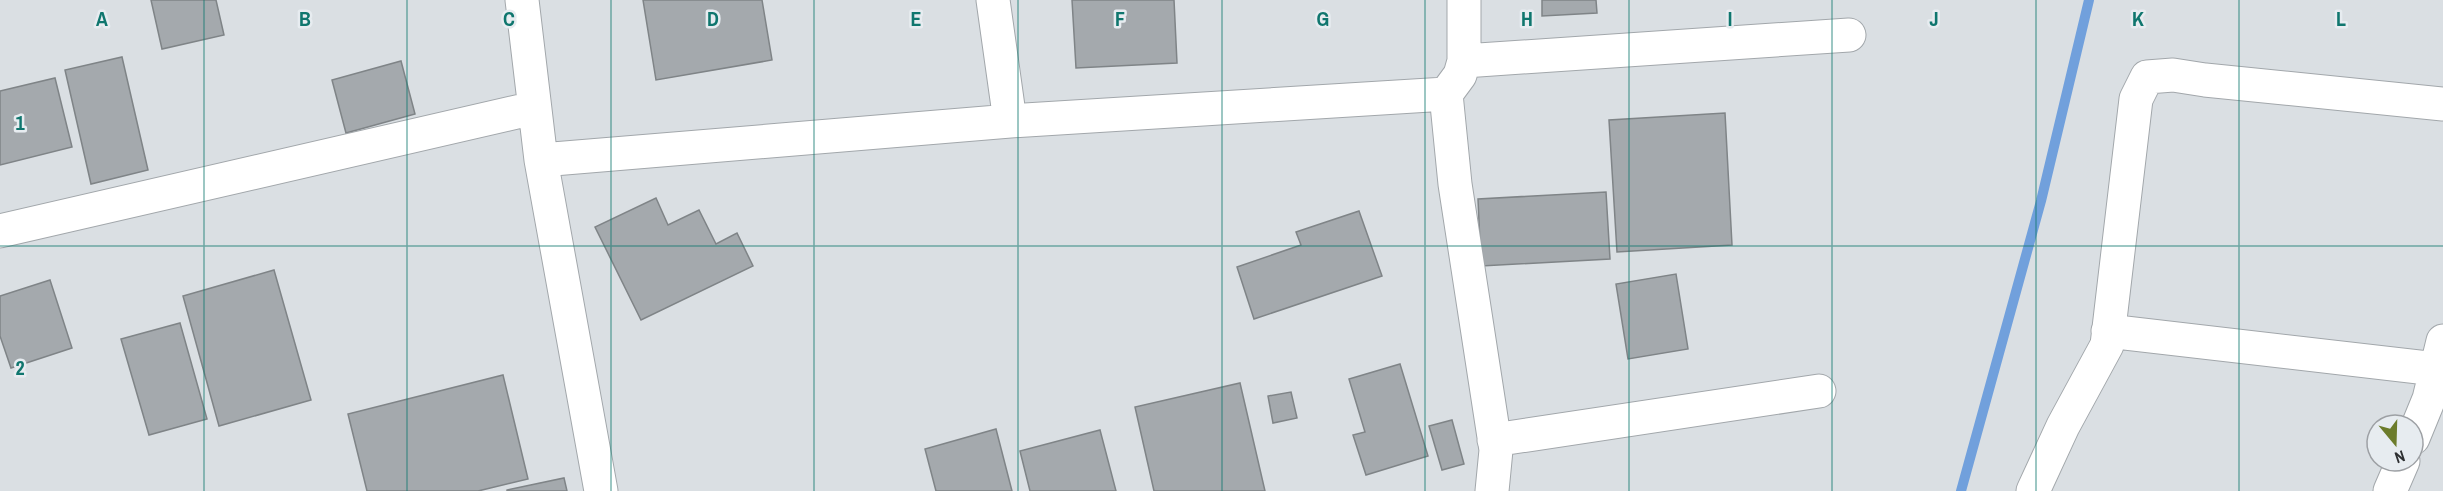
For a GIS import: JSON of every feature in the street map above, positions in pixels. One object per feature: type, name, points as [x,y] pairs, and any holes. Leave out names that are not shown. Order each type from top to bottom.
[{"type":"street","points":[[522,0],[541,160],[600,491]]},
{"type":"street","points":[[993,0],[1010,121]]},
{"type":"street","points":[[1464,0],[1464,61],[1460,75],[1446,94],[1455,184],[1496,450],[1492,491]]},
{"type":"street","points":[[1464,61],[1849,35]]},
{"type":"street","points":[[2033,491],[2063,426],[2107,345],[2136,99],[2147,77],[2173,75],[2443,104]]},
{"type":"street","points":[[541,160],[1010,121],[1446,94]]},
{"type":"street","points":[[0,231],[534,108]]},
{"type":"street","points":[[2108,331],[2440,355],[2423,413]]},
{"type":"street","points":[[1494,440],[1819,391]]},
{"type":"street","points":[[2390,491],[2398,473]]},
{"type":"building","points":[[151,0],[216,0],[224,35],[162,49]]},
{"type":"building","points":[[643,0],[762,0],[772,60],[656,80]]},
{"type":"building","points":[[1072,0],[1174,0],[1177,63],[1076,68]]},
{"type":"building","points":[[1542,0],[1596,0],[1597,13],[1542,16]]},
{"type":"building","points":[[122,57],[148,170],[91,184],[65,70]]},
{"type":"building","points":[[401,61],[415,114],[346,133],[332,80]]},
{"type":"building","points":[[55,78],[72,147],[0,165],[0,91]]},
{"type":"building","points":[[1725,113],[1732,245],[1617,252],[1609,120]]},
{"type":"building","points":[[1606,192],[1610,259],[1481,266],[1478,199]]},
{"type":"building","points":[[656,198],[668,225],[699,210],[716,244],[737,233],[753,266],[641,320],[595,227]]},
{"type":"building","points":[[1359,211],[1382,276],[1254,319],[1237,267],[1301,245],[1296,232]]},
{"type":"building","points":[[274,270],[311,400],[219,426],[183,296]]},
{"type":"building","points":[[1676,274],[1688,349],[1628,359],[1616,284]]},
{"type":"building","points":[[50,280],[72,348],[11,368],[0,336],[0,296]]},
{"type":"building","points":[[180,323],[207,419],[149,435],[121,339]]},
{"type":"building","points":[[1400,364],[1428,456],[1366,475],[1353,435],[1365,432],[1349,379]]},
{"type":"building","points":[[503,375],[528,479],[478,491],[367,491],[348,414]]},
{"type":"building","points":[[1240,383],[1265,491],[1154,491],[1135,407]]},
{"type":"building","points":[[1291,392],[1297,418],[1273,423],[1268,396]]},
{"type":"building","points":[[1452,420],[1464,464],[1442,470],[1429,426]]},
{"type":"building","points":[[996,429],[1012,491],[936,491],[925,449]]},
{"type":"building","points":[[1100,430],[1116,491],[1030,491],[1020,451]]},
{"type":"building","points":[[564,478],[567,491],[507,491],[507,490]]},
{"type":"waterway","points":[[1961,491],[2041,201],[2089,0]]}]
